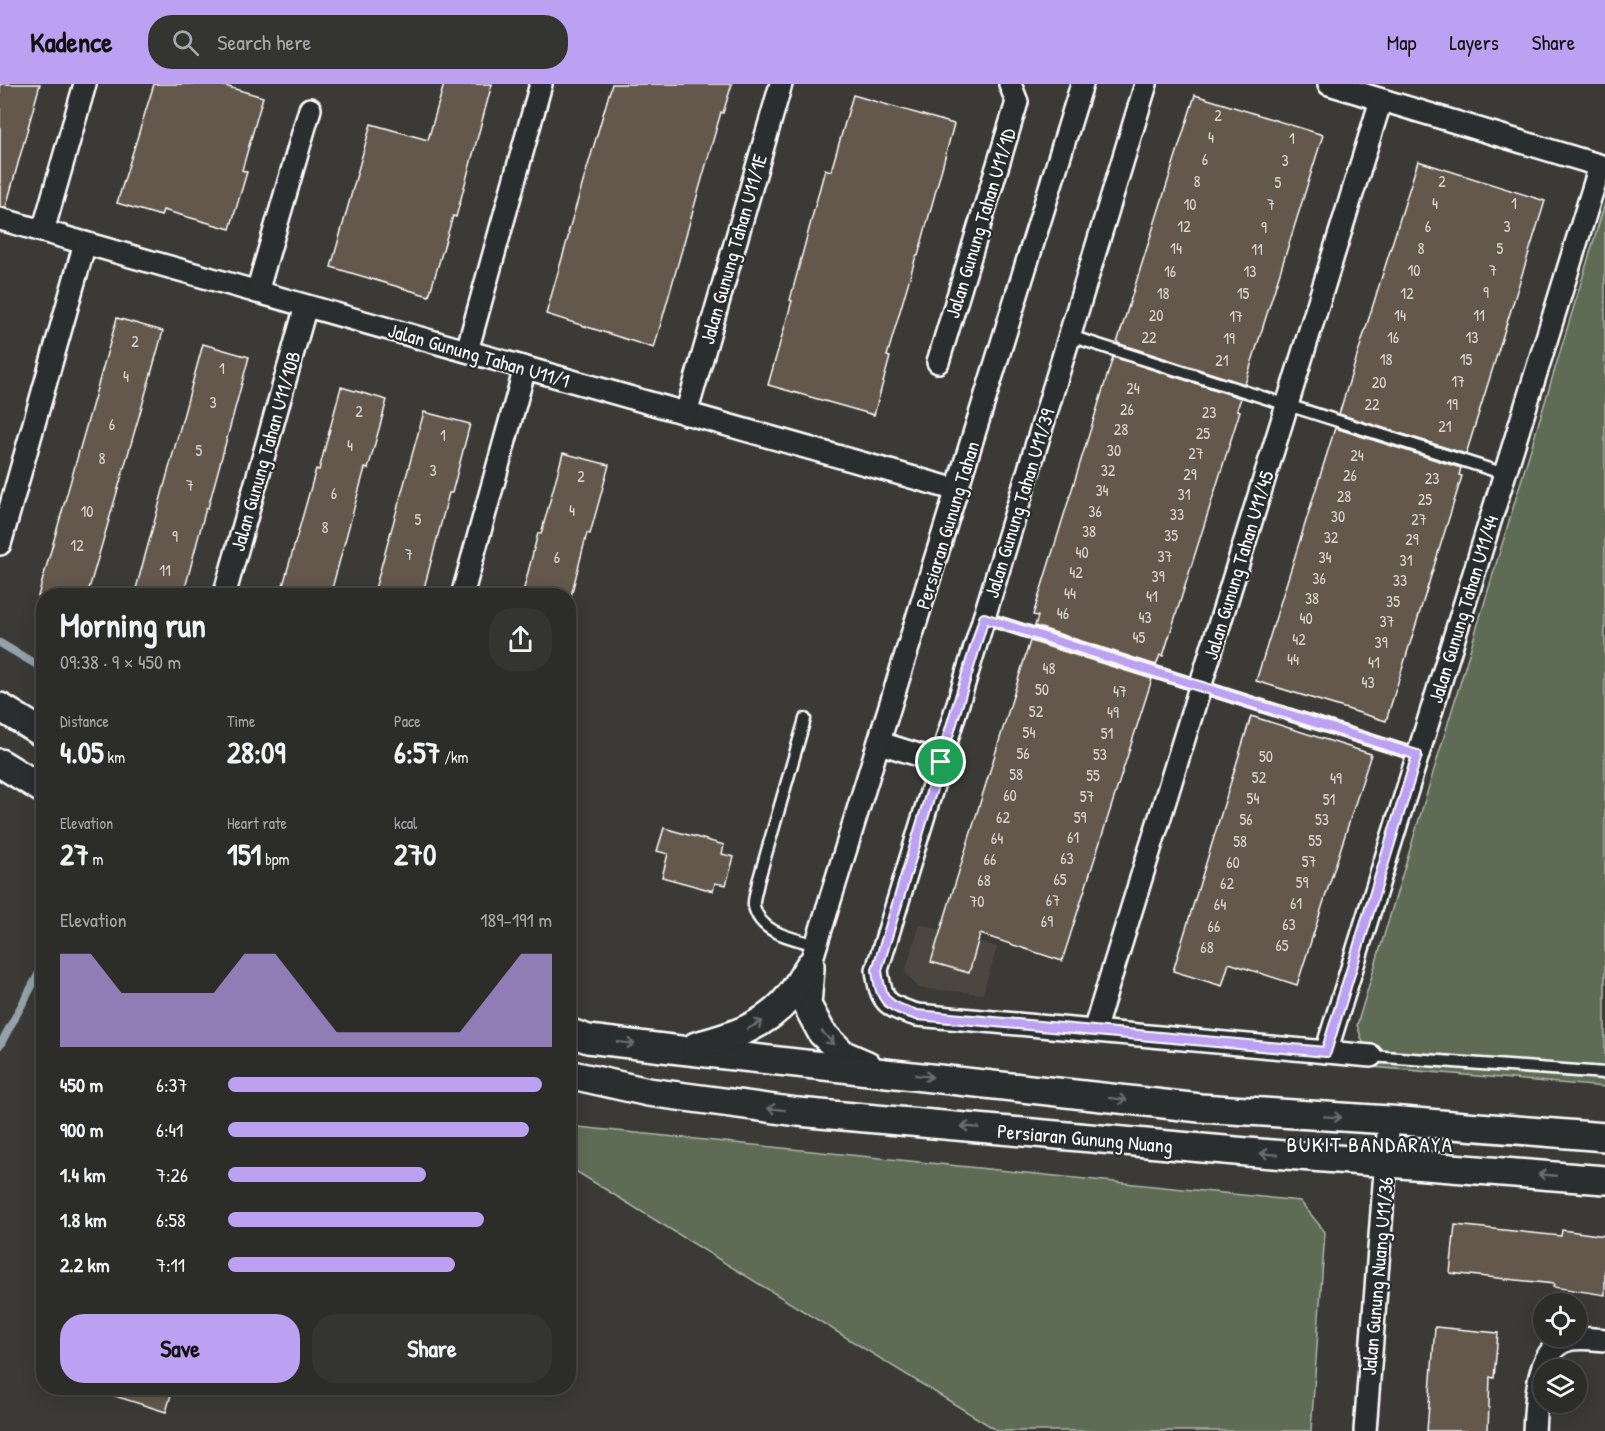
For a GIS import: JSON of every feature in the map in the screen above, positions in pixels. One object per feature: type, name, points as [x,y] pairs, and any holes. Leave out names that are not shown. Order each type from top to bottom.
[{"type":"street","points":[[43,231],[85,84]]},
{"type":"street","points":[[467,351],[541,84]]},
{"type":"street","name":"Jalan Gunung Tahan U11/1E","points":[[686,414],[781,84]]},
{"type":"street","name":"Jalan Gunung Tahan U11/1D","points":[[938,362],[1017,102],[1010,84]]},
{"type":"street","name":"Persiaran Gunung Tahan","points":[[813,955],[1082,84]]},
{"type":"street","name":"Jalan Gunung Tahan U11/39","points":[[1094,1031],[917,1015],[892,1007],[880,991],[877,970],[1146,84]]},
{"type":"street","points":[[1329,84],[1603,167]]},
{"type":"street","name":"Jalan Gunung Tahan U11/45","points":[[1094,1031],[1381,100]]},
{"type":"street","points":[[257,292],[310,109]]},
{"type":"street","name":"Jalan Gunung Tahan U11/44","points":[[1326,1052],[1417,755],[1603,167]]},
{"type":"street","name":"Jalan Gunung Tahan U11/1","points":[[0,219],[957,490]]},
{"type":"street","points":[[0,544],[85,243]]},
{"type":"street","name":"Jalan Gunung Tahan U11/10B","points":[[226,588],[306,306]]},
{"type":"street","points":[[464,588],[525,368]]},
{"type":"street","points":[[0,708],[36,729]]},
{"type":"street","points":[[880,743],[941,762]]},
{"type":"street","points":[[0,763],[36,785]]},
{"type":"street","points":[[680,1050],[730,1037],[762,1022],[789,998],[813,955]]},
{"type":"street","points":[[813,955],[807,1005],[822,1033],[844,1055],[880,1071]]},
{"type":"street","points":[[1094,1031],[1371,1056]]},
{"type":"street","name":"Persiaran Gunung Nuang","points":[[576,1035],[588,1039],[680,1050],[1200,1108],[1605,1137]]},
{"type":"street","name":"Persiaran Gunung Nuang","points":[[576,1076],[648,1092],[798,1112],[1605,1180]]},
{"type":"street","name":"Jalan Gunung Nuang U11/36","points":[[1365,1431],[1389,1120]]},
{"type":"street","points":[[1534,1431],[1539,1375],[1550,1352],[1566,1340],[1590,1338],[1605,1340]]},
{"type":"lane","points":[[1070,336],[1505,474]]},
{"type":"lane","points":[[984,618],[1417,755]]},
{"type":"lane","points":[[805,719],[758,882],[754,905],[761,922],[813,955]]},
{"type":"lane","points":[[1371,1056],[1605,1073]]},
{"type":"shaded area","points":[[920,924],[997,947],[983,994],[919,988],[905,972]]},
{"type":"green space","points":[[1605,203],[1605,1087],[1371,1067],[1357,1025]]},
{"type":"green space","points":[[576,1127],[1300,1201],[1325,1232],[1311,1431],[998,1431],[576,1171]]},
{"type":"building","points":[[0,84],[40,84],[6,207],[0,207]]},
{"type":"building","points":[[154,84],[218,84],[263,97],[242,170],[247,172],[230,229],[163,210],[161,216],[117,203]]},
{"type":"building","points":[[444,84],[492,84],[456,217],[453,216],[429,296],[331,267],[371,124],[428,140]]},
{"type":"building","points":[[612,84],[732,84],[723,113],[721,112],[654,348],[546,314]]},
{"type":"building","points":[[853,95],[954,124],[918,256],[916,256],[887,356],[890,357],[874,415],[768,385],[825,169],[831,171]]},
{"type":"building","points":[[1195,95],[1323,135],[1245,384],[1117,343]]},
{"type":"building","points":[[1418,161],[1545,201],[1466,454],[1339,414]]},
{"type":"building","points":[[117,318],[163,331],[89,588],[40,588]]},
{"type":"building","points":[[203,344],[249,357],[185,588],[136,588]]},
{"type":"building","points":[[1113,357],[1241,398],[1237,410],[1240,411],[1163,656],[1160,655],[1156,665],[1035,626],[1038,616],[1033,615]]},
{"type":"building","points":[[341,387],[387,400],[368,469],[365,468],[332,588],[282,588],[316,469],[319,470]]},
{"type":"building","points":[[424,412],[470,424],[424,588],[375,588]]},
{"type":"building","points":[[1335,428],[1461,468],[1459,475],[1462,476],[1386,721],[1256,681]]},
{"type":"building","points":[[563,453],[609,465],[590,534],[587,533],[573,588],[524,588],[538,533],[541,534]]},
{"type":"building","points":[[1030,641],[1152,679],[1062,961],[980,934],[969,973],[931,962]]},
{"type":"building","points":[[1251,716],[1371,754],[1297,985],[1229,963],[1222,986],[1173,971]]},
{"type":"building","points":[[664,828],[724,845],[722,854],[734,857],[726,885],[715,883],[713,891],[662,877],[668,854],[657,851]]},
{"type":"building","points":[[1455,1225],[1561,1236],[1562,1230],[1605,1236],[1605,1295],[1553,1287],[1554,1284],[1450,1273]]},
{"type":"building","points":[[1435,1327],[1498,1333],[1494,1378],[1490,1377],[1488,1431],[1427,1431]]},
{"type":"building","points":[[112,1395],[171,1395],[166,1412]]},
{"type":"waterway","points":[[0,643],[36,664]]},
{"type":"waterway","points":[[0,1045],[36,979]]},
{"type":"district","name":"BUKIT BANDARAYA","points":[[1370,1144]]},
{"type":"route","points":[[984,618],[1417,755],[1326,1052],[917,1015],[892,1007],[880,991],[877,970],[941,762],[984,618]]}]
